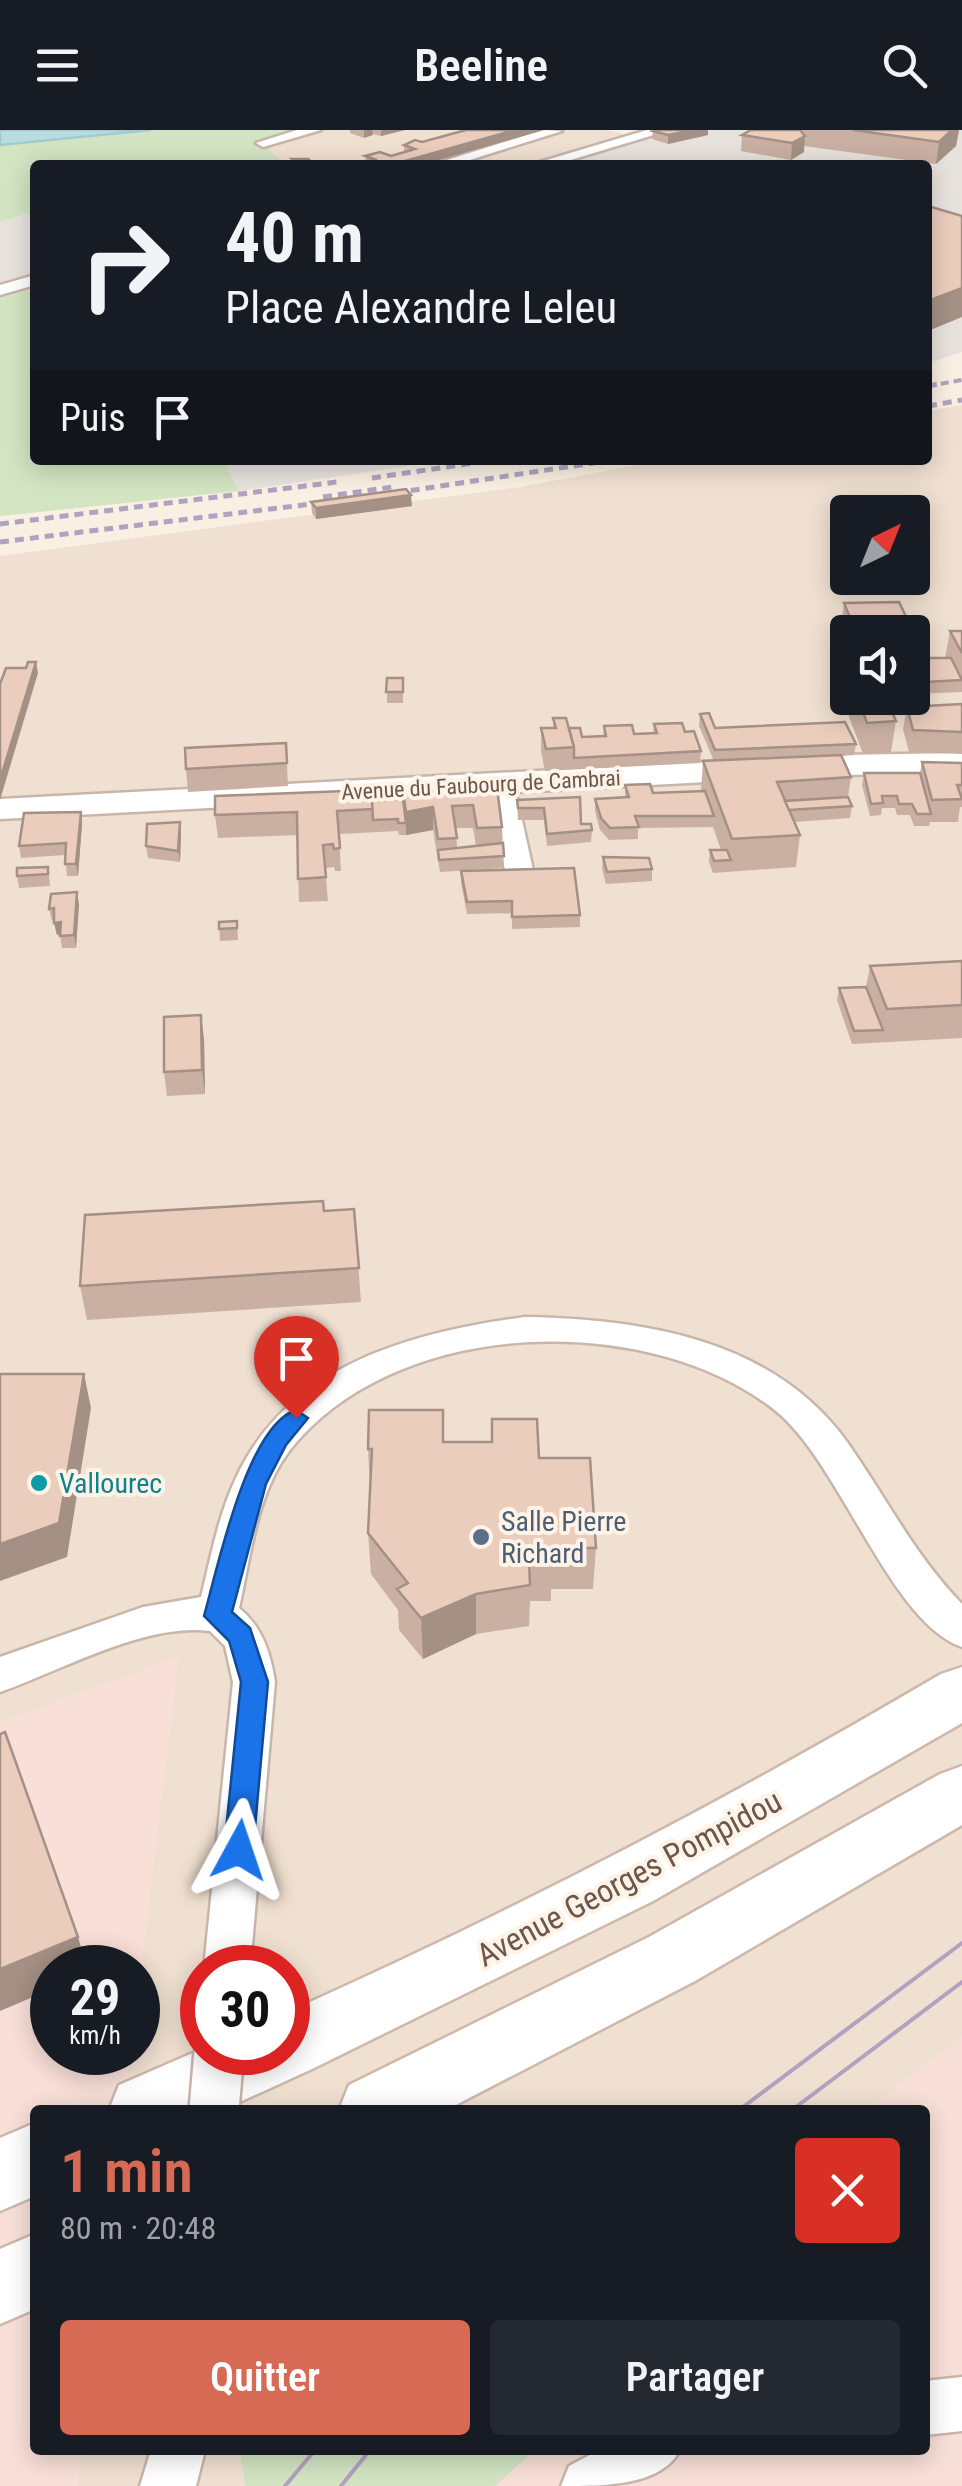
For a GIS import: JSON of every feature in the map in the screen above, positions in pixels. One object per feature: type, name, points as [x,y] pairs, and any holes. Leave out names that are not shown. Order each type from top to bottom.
[{"type":"main road","name":"Avenue Georges Pompidou","points":[[310,2036],[465,1964],[660,1866],[962,1692]]},
{"type":"main road","points":[[384,2105],[726,1930],[962,1793]]},
{"type":"main road","points":[[155,2105],[221,2075]]},
{"type":"main road","points":[[0,2175],[30,2161]]},
{"type":"main road","points":[[0,2287],[30,2273]]},
{"type":"street","points":[[263,143],[314,130]]},
{"type":"street","points":[[456,160],[555,131]]},
{"type":"street","points":[[555,160],[652,131]]},
{"type":"street","points":[[498,148],[531,160]]},
{"type":"street","points":[[0,290],[30,281]]},
{"type":"street","name":"Avenue du Faubourg de Cambrai","points":[[0,809],[841,765],[962,763]]},
{"type":"street","points":[[501,784],[519,870]]},
{"type":"street","points":[[218,1616],[254,1484],[270,1450],[296,1418],[355,1376],[413,1350],[459,1336],[572,1331],[638,1338],[696,1353],[758,1380],[804,1415],[829,1446],[896,1554],[962,1630]]},
{"type":"street","points":[[0,1675],[156,1620],[194,1614],[218,1616],[240,1635],[254,1682],[230,1945]]},
{"type":"street","points":[[214,2105],[217,2075]]},
{"type":"street","points":[[930,2407],[962,2404]]},
{"type":"street","points":[[168,2486],[177,2455]]},
{"type":"street","points":[[187,2455],[192,2486]]},
{"type":"street","points":[[590,2486],[644,2455]]},
{"type":"shaded area","points":[[331,130],[608,130],[630,136],[547,160],[280,160],[267,150],[275,144]]},
{"type":"shaded area","points":[[650,130],[962,130],[962,352],[932,362],[932,160],[547,160]]},
{"type":"shaded area","points":[[30,213],[30,289],[0,298],[0,222]]},
{"type":"shaded area","points":[[962,405],[962,2037],[874,2105],[124,2105],[127,2075],[160,2075],[160,1945],[144,1945],[178,1657],[0,1723],[0,556],[520,487],[639,465],[932,465],[932,410]]},
{"type":"shaded area","points":[[226,465],[415,465],[239,491]]},
{"type":"shaded area","points":[[179,1656],[144,1945],[30,1945],[30,2075],[127,2075],[124,2105],[30,2105],[30,2455],[80,2455],[77,2486],[0,2486],[0,1723]]},
{"type":"shaded area","points":[[962,2037],[962,2486],[378,2486],[418,2455],[930,2455],[930,2105],[874,2105]]},
{"type":"shaded area","points":[[80,2455],[418,2455],[378,2486],[77,2486]]},
{"type":"green space","points":[[151,130],[331,130],[268,149],[280,160],[30,160],[30,213],[0,222],[0,145]]},
{"type":"green space","points":[[30,289],[30,465],[226,465],[239,491],[0,516],[0,298]]},
{"type":"green space","points":[[241,2455],[529,2455],[495,2486],[245,2486]]},
{"type":"water","points":[[0,130],[151,130],[0,145]]},
{"type":"building","points":[[466,130],[515,130],[409,160],[365,156],[380,152],[391,156],[415,149],[404,145],[415,140],[422,142]]},
{"type":"building","points":[[694,130],[668,135],[653,131]]},
{"type":"building","points":[[751,130],[800,130],[805,136],[792,143],[742,135]]},
{"type":"building","points":[[853,130],[952,130],[939,142]]},
{"type":"building","points":[[932,207],[962,216],[962,288],[932,299]]},
{"type":"building","points":[[406,489],[411,495],[316,508],[311,502]]},
{"type":"building","points":[[899,602],[905,615],[849,615],[844,603]]},
{"type":"building","points":[[950,631],[962,631],[962,653]]},
{"type":"building","points":[[930,658],[951,658],[962,680],[930,682]]},
{"type":"building","points":[[28,662],[36,662],[0,780],[0,684],[6,668],[26,668]]},
{"type":"building","points":[[387,678],[403,678],[403,692],[386,692]]},
{"type":"building","points":[[962,704],[962,732],[913,730],[909,715],[930,715],[930,706]]},
{"type":"building","points":[[709,713],[715,728],[845,722],[856,744],[715,750],[700,714]]},
{"type":"building","points":[[864,715],[893,715],[896,721],[867,723]]},
{"type":"building","points":[[553,718],[566,718],[574,747],[546,749],[541,728],[556,728]]},
{"type":"building","points":[[682,723],[685,732],[694,731],[701,751],[574,758],[569,728],[580,728],[582,737],[606,736],[604,726],[632,725],[634,734],[657,733],[654,724]]},
{"type":"building","points":[[286,743],[287,763],[186,769],[185,748]]},
{"type":"building","points":[[841,755],[851,777],[777,782],[800,835],[732,839],[703,761]]},
{"type":"building","points":[[922,762],[962,763],[962,785],[957,785],[962,799],[932,800]]},
{"type":"building","points":[[864,773],[920,773],[931,814],[917,814],[912,804],[899,804],[897,796],[882,796],[883,803],[871,804]]},
{"type":"building","points":[[650,784],[653,793],[705,791],[714,816],[635,816],[639,827],[610,828],[601,818],[595,799],[629,797],[625,785]]},
{"type":"building","points":[[497,788],[502,827],[477,828],[473,805],[452,806],[457,838],[438,839],[433,807],[406,812],[403,792]]},
{"type":"building","points":[[371,790],[373,809],[337,811],[340,848],[323,845],[326,877],[298,879],[297,812],[215,815],[215,796]]},
{"type":"building","points":[[580,797],[581,824],[591,824],[592,830],[547,834],[544,808],[518,808],[517,800]]},
{"type":"building","points":[[848,797],[852,806],[789,810],[785,801]]},
{"type":"building","points":[[403,799],[406,823],[398,823],[398,819],[373,820],[372,801]]},
{"type":"building","points":[[81,812],[76,864],[65,864],[66,843],[19,846],[24,813]]},
{"type":"building","points":[[180,822],[178,851],[146,846],[147,824]]},
{"type":"building","points":[[503,843],[504,856],[439,860],[438,850]]},
{"type":"building","points":[[710,850],[727,850],[731,860],[714,861]]},
{"type":"building","points":[[603,857],[649,858],[652,869],[607,872]]},
{"type":"building","points":[[48,867],[48,874],[17,876],[17,868]]},
{"type":"building","points":[[574,868],[580,915],[512,917],[512,901],[467,902],[461,871]]},
{"type":"building","points":[[77,892],[74,935],[60,936],[61,922],[54,923],[54,908],[49,909],[51,894]]},
{"type":"building","points":[[237,921],[237,928],[219,929],[219,922]]},
{"type":"building","points":[[962,961],[962,1005],[887,1009],[870,966]]},
{"type":"building","points":[[866,987],[883,1030],[854,1031],[839,988]]},
{"type":"building","points":[[201,1015],[202,1070],[164,1072],[164,1017]]},
{"type":"building","points":[[323,1201],[324,1211],[354,1209],[359,1268],[80,1286],[85,1215]]},
{"type":"building","name":"Vallourec","points":[[0,1374],[84,1374],[59,1523],[0,1544]]},
{"type":"building","name":"Salle Pierre Richard","points":[[369,1410],[443,1410],[443,1442],[492,1442],[492,1419],[537,1419],[539,1458],[590,1458],[596,1548],[552,1548],[553,1560],[529,1560],[530,1585],[476,1594],[421,1618],[397,1589],[408,1583],[368,1533],[372,1449],[368,1449]]},
{"type":"building","points":[[5,1732],[78,1937],[58,1945],[30,1945],[30,1957],[0,1969],[0,1734]]},
{"type":"tram line","points":[[746,2105],[962,1943]]},
{"type":"tram line","points":[[799,2105],[962,1982]]},
{"type":"tram line","points":[[285,2486],[311,2455]]},
{"type":"tram line","points":[[341,2486],[366,2455]]},
{"type":"railway","points":[[932,385],[962,380]]},
{"type":"railway","points":[[932,385],[939,384]]},
{"type":"railway","points":[[932,405],[962,400]]},
{"type":"railway","points":[[372,478],[460,465]]},
{"type":"railway","points":[[381,495],[580,465]]},
{"type":"railway","points":[[0,524],[337,482]]},
{"type":"railway","points":[[323,497],[392,487]]},
{"type":"railway","points":[[0,542],[336,501]]},
{"type":"place","name":"Vallourec","points":[[39,1483]]},
{"type":"place","name":"Salle Pierre Richard","points":[[481,1537]]},
{"type":"route","points":[[239,1850],[254,1682],[240,1635],[218,1616],[246,1504],[264,1460],[296,1418]]}]
